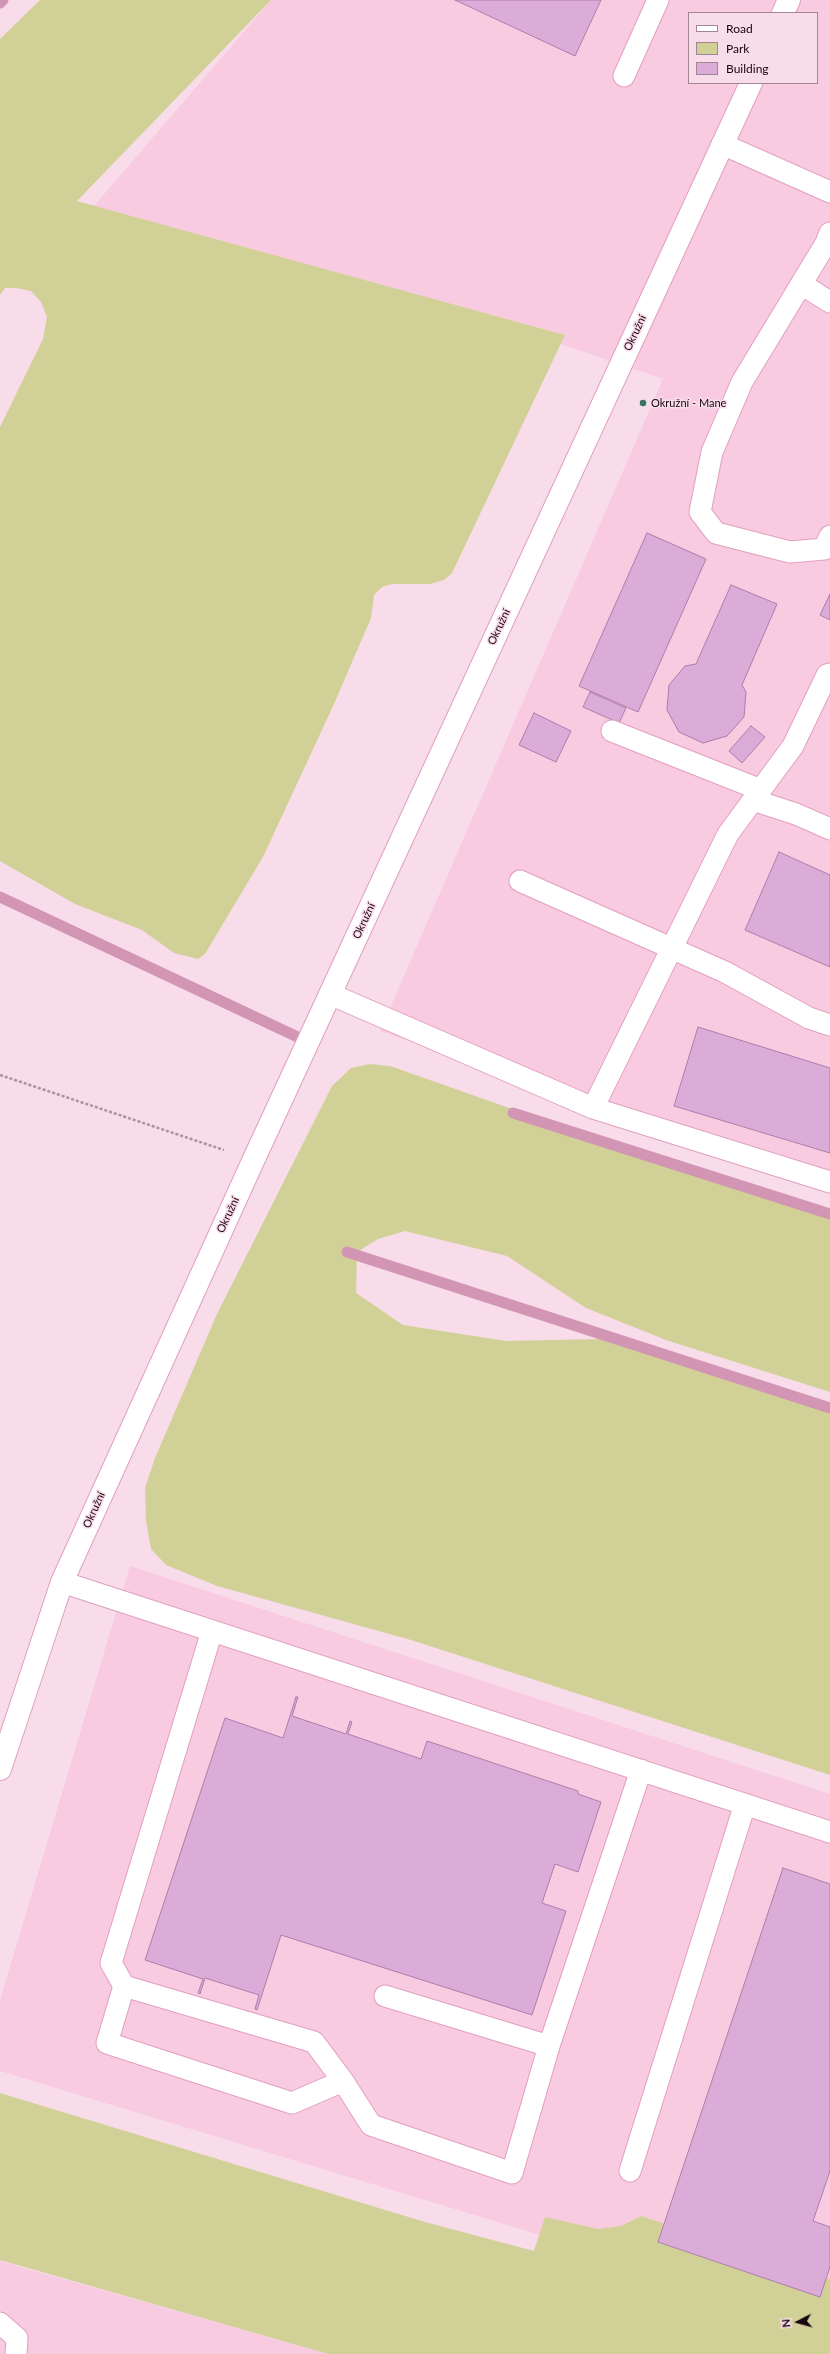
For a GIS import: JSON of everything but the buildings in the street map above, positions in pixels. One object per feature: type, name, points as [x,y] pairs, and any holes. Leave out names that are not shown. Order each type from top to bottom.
[{"type":"main road","points":[[784,12],[790,0]]},
{"type":"main road","name":"Okružní","points":[[0,1769],[62,1582],[253,1161],[751,84]]},
{"type":"lane","points":[[624,76],[658,0]]},
{"type":"lane","points":[[722,144],[830,192]]},
{"type":"lane","points":[[828,545],[790,552],[716,533],[700,512],[712,452],[742,382],[826,244],[830,233]]},
{"type":"lane","points":[[801,284],[830,302]]},
{"type":"lane","points":[[593,1108],[728,834],[793,746],[827,675],[830,674]]},
{"type":"lane","points":[[612,731],[830,829]]},
{"type":"lane","points":[[520,882],[671,950],[725,972],[809,1018],[830,1025]]},
{"type":"lane","points":[[330,994],[593,1108],[830,1182]]},
{"type":"lane","points":[[62,1582],[830,1832]]},
{"type":"lane","points":[[212,1631],[111,1964],[124,1986],[314,2042],[343,2081],[371,2125],[512,2173],[549,2046],[641,1770]]},
{"type":"lane","points":[[630,2171],[745,1804]]},
{"type":"lane","points":[[124,1986],[107,2043],[292,2103],[343,2081]]},
{"type":"lane","points":[[385,1996],[549,2046]]},
{"type":"lane","points":[[0,2322],[17,2338],[16,2354]]},
{"type":"path","points":[[0,1075],[178,1133],[253,1161]]},
{"type":"shaded area","points":[[271,0],[830,0],[830,1186],[380,1031],[663,379],[561,344],[565,335],[94,206]]},
{"type":"shaded area","points":[[130,1566],[830,1794],[830,2323],[0,2071],[0,2000]]},
{"type":"shaded area","points":[[0,2260],[17,2266],[328,2354],[0,2354]]},
{"type":"green space","points":[[40,0],[271,0],[77,201],[565,335],[452,573],[444,580],[430,584],[392,584],[382,587],[374,595],[371,618],[334,704],[263,857],[205,954],[198,959],[174,953],[142,930],[75,904],[0,861],[0,427],[43,339],[47,317],[41,302],[31,291],[16,288],[5,288],[0,295],[0,39]]},
{"type":"green space","points":[[370,1064],[390,1066],[512,1109],[830,1210],[830,1392],[666,1340],[586,1308],[507,1256],[405,1231],[378,1239],[357,1252],[356,1293],[403,1325],[506,1341],[599,1339],[714,1369],[830,1413],[830,1775],[411,1640],[217,1586],[166,1565],[151,1549],[146,1521],[145,1488],[155,1458],[217,1314],[332,1086],[351,1068]]},
{"type":"green space","points":[[0,2093],[425,2222],[534,2251],[545,2217],[598,2229],[621,2226],[641,2216],[830,2279],[830,2354],[328,2354],[0,2260]]},
{"type":"waterway","points":[[0,3],[3,0]]},
{"type":"waterway","points":[[0,897],[304,1040]]},
{"type":"waterway","points":[[513,1113],[830,1214]]},
{"type":"waterway","points":[[347,1252],[830,1408]]},
{"type":"place","name":"Okružní - Mane","points":[[643,403]]}]
